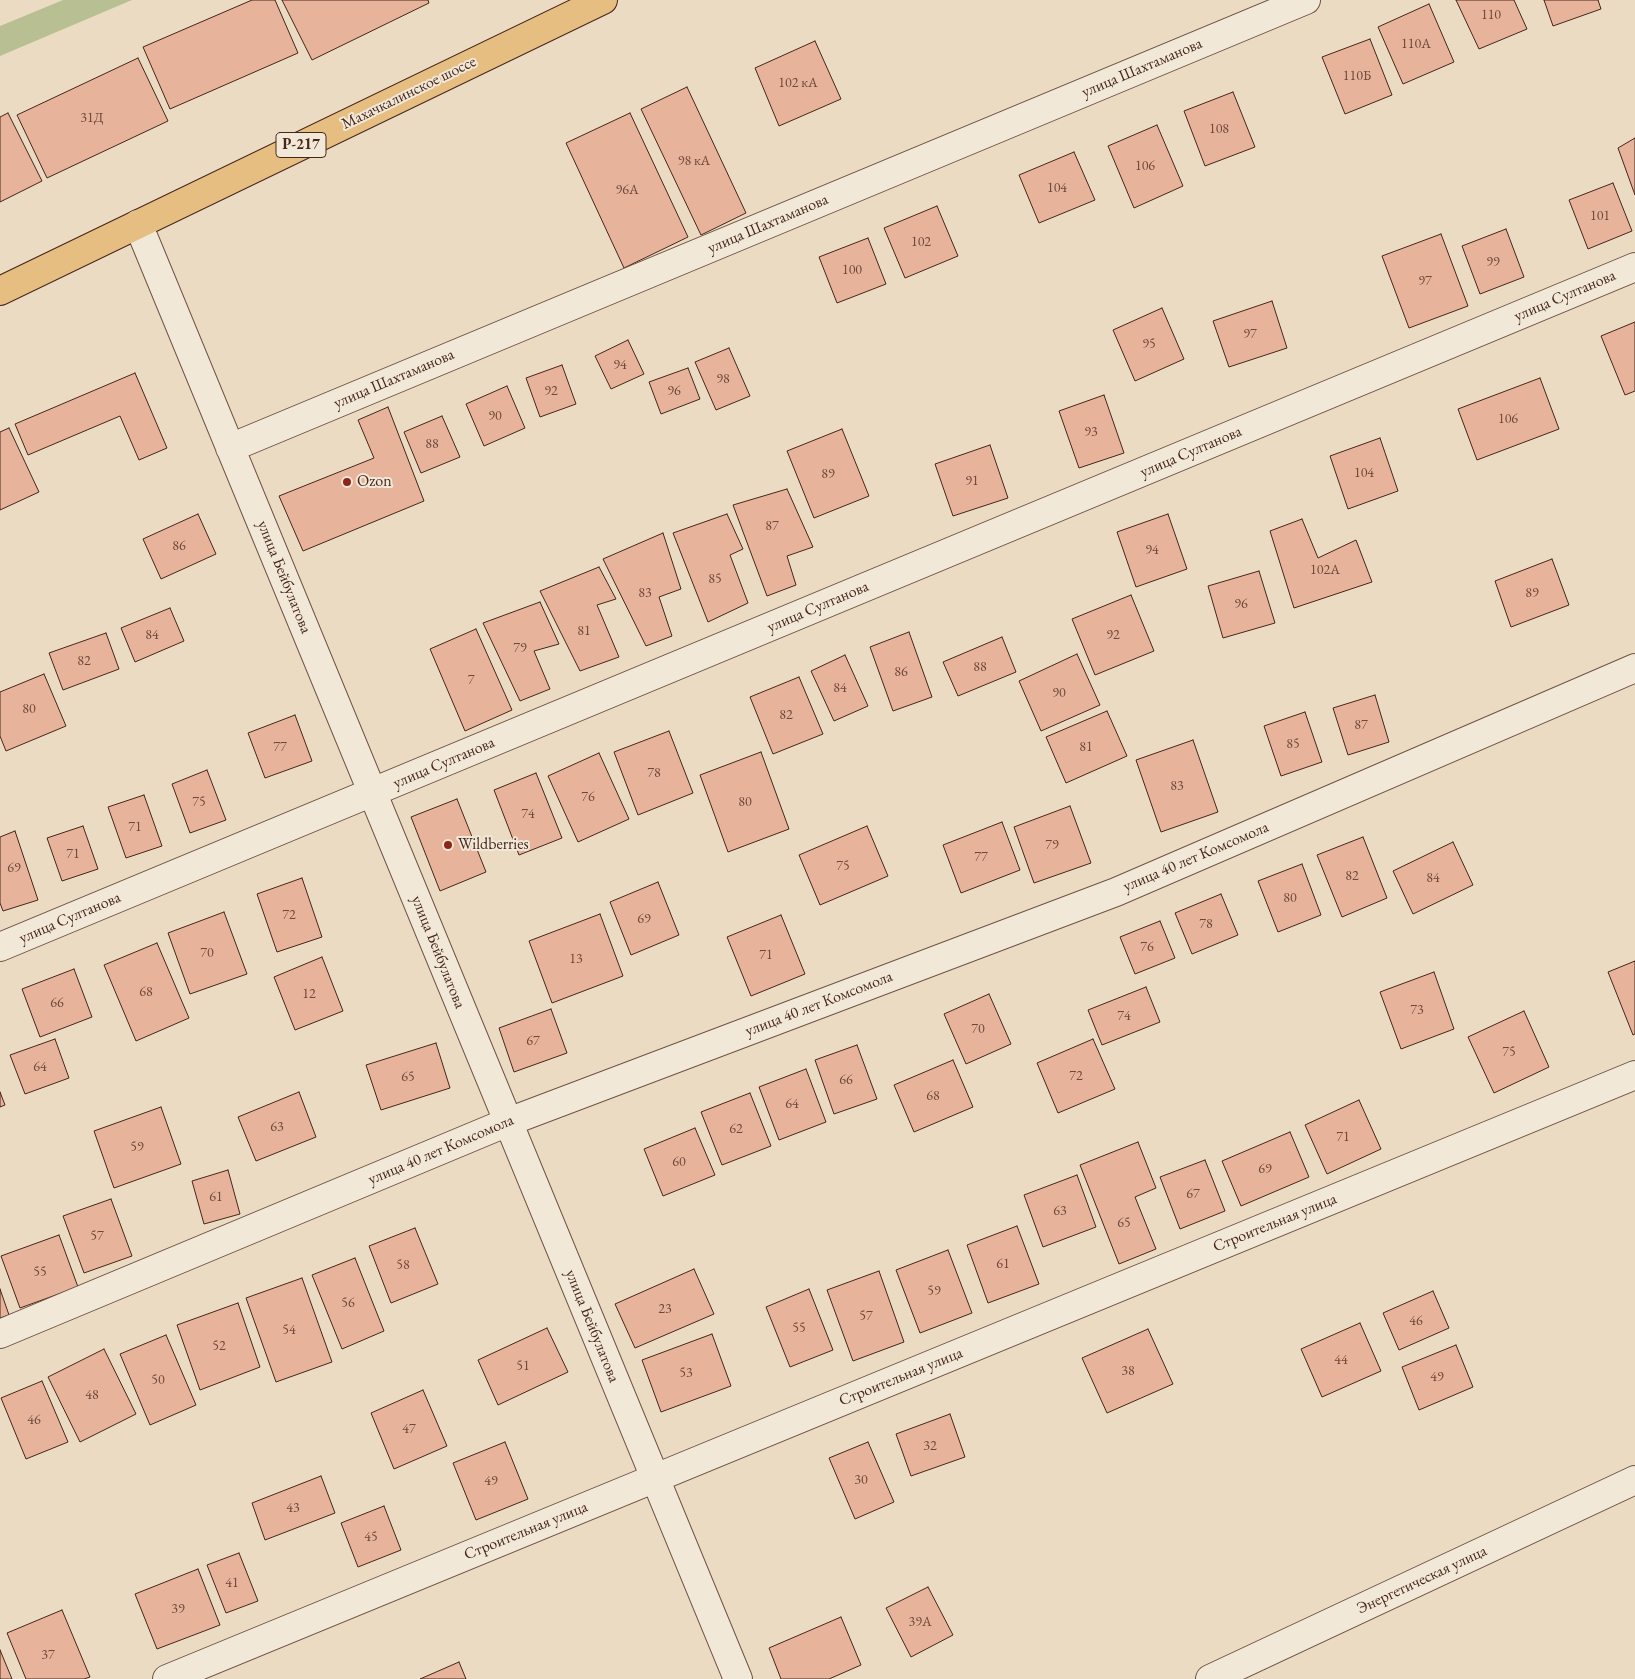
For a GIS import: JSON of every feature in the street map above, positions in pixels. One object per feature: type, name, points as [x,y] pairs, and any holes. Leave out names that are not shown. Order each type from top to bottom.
[{"type":"highway","name":"Махачкалинское шоссе","points":[[0,292],[603,0]]},
{"type":"street","name":"улица Шахтаманова","points":[[230,448],[1306,0]]},
{"type":"street","name":"улица Бейбулатова","points":[[138,224],[738,1679]]},
{"type":"street","name":"улица Султанова","points":[[0,947],[1635,267]]},
{"type":"street","name":"улица 40 лет Комсомола","points":[[0,1334],[508,1122],[1116,892],[1635,668]]},
{"type":"street","name":"Строительная улица","points":[[167,1679],[1635,1075]]},
{"type":"street","name":"Энергетическая улица","points":[[1210,1679],[1635,1480]]},
{"type":"green space","points":[[63,0],[132,0],[0,56],[0,26]]},
{"type":"building","points":[[252,0],[275,0],[298,53],[170,109],[143,47]]},
{"type":"building","points":[[282,0],[428,0],[429,3],[312,60]]},
{"type":"building","points":[[1456,0],[1514,0],[1527,29],[1479,49]]},
{"type":"building","points":[[1544,0],[1598,0],[1601,9],[1553,26]]},
{"type":"building","points":[[1429,4],[1454,62],[1403,84],[1378,27]]},
{"type":"building","points":[[1370,39],[1392,95],[1345,114],[1322,57]]},
{"type":"building","points":[[815,41],[841,99],[779,126],[755,68]]},
{"type":"building","points":[[138,58],[168,121],[47,178],[17,115]]},
{"type":"building","points":[[687,87],[746,213],[701,235],[641,109]]},
{"type":"building","points":[[1233,92],[1255,147],[1205,166],[1184,111]]},
{"type":"building","points":[[8,113],[42,181],[0,202],[0,117]]},
{"type":"building","points":[[630,113],[688,237],[624,268],[566,143]]},
{"type":"building","points":[[1157,125],[1183,186],[1134,208],[1108,146]]},
{"type":"building","points":[[1635,138],[1635,195],[1618,148]]},
{"type":"building","points":[[1074,152],[1095,200],[1039,223],[1019,175]]},
{"type":"building","points":[[1613,183],[1632,231],[1588,249],[1569,200]]},
{"type":"building","points":[[937,206],[958,256],[905,278],[884,228]]},
{"type":"building","points":[[1506,229],[1524,277],[1480,294],[1462,246]]},
{"type":"building","points":[[1441,234],[1468,306],[1409,328],[1382,256]]},
{"type":"building","points":[[868,238],[886,284],[837,303],[819,257]]},
{"type":"building","points":[[1272,301],[1287,348],[1229,367],[1213,321]]},
{"type":"building","points":[[1162,308],[1184,359],[1135,381],[1113,330]]},
{"type":"building","points":[[1635,322],[1635,391],[1625,395],[1601,336]]},
{"type":"building","points":[[628,340],[644,374],[611,389],[595,356]]},
{"type":"building","points":[[729,348],[750,396],[716,410],[695,362]]},
{"type":"building","points":[[562,365],[576,404],[540,417],[526,378]]},
{"type":"building","points":[[688,368],[700,399],[661,414],[649,382]]},
{"type":"building","points":[[135,373],[167,448],[139,460],[120,416],[28,455],[15,424]]},
{"type":"building","points":[[1540,378],[1559,429],[1477,460],[1458,409]]},
{"type":"building","points":[[507,386],[525,428],[484,446],[466,404]]},
{"type":"building","points":[[1104,395],[1124,453],[1079,468],[1059,411]]},
{"type":"building","points":[[388,407],[424,501],[303,551],[279,496],[374,458],[358,420]]},
{"type":"building","points":[[442,416],[460,457],[421,473],[404,432]]},
{"type":"building","points":[[9,428],[39,492],[0,510],[0,432]]},
{"type":"building","points":[[842,429],[869,496],[814,518],[787,451]]},
{"type":"building","points":[[1380,438],[1398,491],[1348,509],[1330,456]]},
{"type":"building","points":[[990,445],[1008,498],[953,516],[935,464]]},
{"type":"building","points":[[787,489],[813,547],[787,556],[796,585],[767,596],[733,505]]},
{"type":"building","points":[[198,514],[216,554],[161,579],[143,539]]},
{"type":"building","points":[[727,514],[743,549],[730,555],[748,603],[708,622],[673,533]]},
{"type":"building","points":[[1168,514],[1187,569],[1136,587],[1117,532]]},
{"type":"building","points":[[1302,519],[1318,558],[1356,540],[1372,582],[1294,608],[1270,531]]},
{"type":"building","points":[[663,533],[681,589],[659,597],[672,636],[646,646],[603,559]]},
{"type":"building","points":[[1552,559],[1569,605],[1511,627],[1495,581]]},
{"type":"building","points":[[599,567],[616,599],[597,605],[619,657],[580,671],[540,591]]},
{"type":"building","points":[[1259,571],[1275,623],[1223,638],[1208,586]]},
{"type":"building","points":[[1131,595],[1154,651],[1095,675],[1072,619]]},
{"type":"building","points":[[540,602],[559,644],[534,651],[550,689],[520,701],[483,623]]},
{"type":"building","points":[[170,608],[184,641],[135,662],[121,628]]},
{"type":"building","points":[[476,629],[512,710],[465,731],[430,649]]},
{"type":"building","points":[[909,632],[932,697],[893,711],[870,647]]},
{"type":"building","points":[[106,633],[119,669],[63,690],[49,653]]},
{"type":"building","points":[[1002,637],[1016,672],[958,696],[943,662]]},
{"type":"building","points":[[1077,654],[1100,705],[1041,731],[1019,681]]},
{"type":"building","points":[[845,655],[868,706],[834,721],[811,671]]},
{"type":"building","points":[[44,674],[66,726],[6,751],[0,736],[0,692]]},
{"type":"building","points":[[799,677],[823,734],[773,754],[750,697]]},
{"type":"building","points":[[1375,695],[1389,742],[1348,755],[1333,708]]},
{"type":"building","points":[[1107,711],[1127,756],[1066,783],[1046,737]]},
{"type":"building","points":[[1305,712],[1322,762],[1281,776],[1264,726]]},
{"type":"building","points":[[295,715],[312,761],[265,778],[248,733]]},
{"type":"building","points":[[669,731],[693,793],[638,815],[614,752]]},
{"type":"building","points":[[1193,740],[1218,812],[1161,832],[1136,760]]},
{"type":"building","points":[[761,752],[789,829],[728,852],[700,775]]},
{"type":"building","points":[[599,753],[629,819],[578,842],[548,776]]},
{"type":"building","points":[[207,770],[226,820],[190,833],[172,784]]},
{"type":"building","points":[[536,773],[562,838],[519,855],[494,790]]},
{"type":"building","points":[[144,795],[162,846],[126,858],[108,807]]},
{"type":"building","name":"Wildberries","points":[[457,799],[486,872],[440,891],[411,817]]},
{"type":"building","points":[[1070,806],[1091,863],[1034,883],[1014,827]]},
{"type":"building","points":[[1002,822],[1020,870],[961,893],[943,845]]},
{"type":"building","points":[[83,826],[98,869],[62,881],[47,838]]},
{"type":"building","points":[[867,826],[888,876],[820,905],[799,855]]},
{"type":"building","points":[[15,831],[38,900],[3,911],[0,903],[0,837]]},
{"type":"building","points":[[1363,837],[1387,898],[1342,917],[1317,855]]},
{"type":"building","points":[[1453,842],[1473,885],[1413,914],[1393,871]]},
{"type":"building","points":[[1302,864],[1321,915],[1278,932],[1258,881]]},
{"type":"building","points":[[302,878],[322,937],[277,952],[257,894]]},
{"type":"building","points":[[658,882],[679,935],[631,955],[610,902]]},
{"type":"building","points":[[1221,894],[1238,935],[1192,954],[1175,913]]},
{"type":"building","points":[[224,912],[247,974],[190,994],[168,933]]},
{"type":"building","points":[[600,914],[623,976],[552,1003],[529,941]]},
{"type":"building","points":[[781,915],[805,974],[751,996],[727,937]]},
{"type":"building","points":[[1160,921],[1175,958],[1135,974],[1120,937]]},
{"type":"building","points":[[157,943],[189,1018],[136,1041],[104,965]]},
{"type":"building","points":[[322,957],[343,1011],[295,1030],[274,977]]},
{"type":"building","points":[[1635,961],[1635,1034],[1633,1035],[1608,972]]},
{"type":"building","points":[[74,969],[92,1017],[40,1037],[22,989]]},
{"type":"building","points":[[1434,972],[1454,1029],[1401,1049],[1380,992]]},
{"type":"building","points":[[1146,987],[1160,1022],[1102,1045],[1088,1010]]},
{"type":"building","points":[[989,994],[1011,1044],[966,1064],[944,1014]]},
{"type":"building","points":[[551,1009],[567,1053],[514,1072],[499,1028]]},
{"type":"building","points":[[1524,1011],[1549,1067],[1494,1093],[1468,1037]]},
{"type":"building","points":[[55,1039],[69,1078],[25,1094],[10,1055]]},
{"type":"building","points":[[1093,1039],[1115,1089],[1058,1113],[1037,1063]]},
{"type":"building","points":[[436,1043],[450,1088],[381,1110],[366,1065]]},
{"type":"building","points":[[857,1045],[877,1099],[834,1114],[815,1060]]},
{"type":"building","points":[[953,1060],[973,1107],[914,1132],[894,1085]]},
{"type":"building","points":[[806,1069],[826,1122],[779,1140],[759,1087]]},
{"type":"building","points":[[0,1092],[5,1105],[0,1107]]},
{"type":"building","points":[[299,1092],[316,1137],[256,1161],[238,1117]]},
{"type":"building","points":[[750,1093],[771,1146],[722,1165],[701,1112]]},
{"type":"building","points":[[1359,1100],[1381,1149],[1327,1174],[1305,1125]]},
{"type":"building","points":[[161,1107],[181,1164],[114,1188],[94,1131]]},
{"type":"building","points":[[695,1128],[715,1175],[663,1196],[644,1149]]},
{"type":"building","points":[[1290,1132],[1309,1177],[1241,1206],[1222,1161]]},
{"type":"building","points":[[1138,1142],[1156,1188],[1135,1197],[1156,1249],[1119,1264],[1080,1165]]},
{"type":"building","points":[[1205,1160],[1225,1211],[1180,1229],[1160,1177]]},
{"type":"building","points":[[228,1170],[240,1214],[204,1224],[192,1181]]},
{"type":"building","points":[[1077,1175],[1096,1227],[1043,1247],[1024,1195]]},
{"type":"building","points":[[111,1199],[132,1256],[84,1273],[63,1216]]},
{"type":"building","points":[[1017,1226],[1039,1284],[988,1303],[967,1245]]},
{"type":"building","points":[[415,1228],[438,1284],[391,1303],[369,1246]]},
{"type":"building","points":[[59,1235],[78,1287],[20,1308],[1,1256]]},
{"type":"building","points":[[948,1250],[972,1313],[920,1333],[896,1270]]},
{"type":"building","points":[[355,1258],[384,1331],[342,1349],[312,1275]]},
{"type":"building","points":[[694,1269],[714,1314],[635,1348],[615,1304]]},
{"type":"building","points":[[879,1271],[904,1342],[853,1361],[827,1290]]},
{"type":"building","points":[[302,1278],[332,1362],[276,1382],[246,1298]]},
{"type":"building","points":[[0,1289],[9,1315],[0,1318]]},
{"type":"building","points":[[809,1289],[833,1350],[790,1367],[766,1307]]},
{"type":"building","points":[[1433,1291],[1449,1328],[1399,1350],[1383,1313]]},
{"type":"building","points":[[238,1303],[260,1367],[200,1390],[177,1325]]},
{"type":"building","points":[[1360,1323],[1381,1371],[1322,1397],[1301,1349]]},
{"type":"building","points":[[547,1328],[568,1372],[498,1405],[478,1360]]},
{"type":"building","points":[[1148,1329],[1173,1384],[1107,1413],[1082,1358]]},
{"type":"building","points":[[712,1334],[731,1386],[661,1412],[642,1360]]},
{"type":"building","points":[[166,1335],[196,1405],[150,1425],[120,1354]]},
{"type":"building","points":[[1456,1345],[1473,1387],[1419,1410],[1402,1367]]},
{"type":"building","points":[[104,1349],[136,1414],[80,1442],[48,1377]]},
{"type":"building","points":[[42,1381],[68,1442],[26,1459],[1,1398]]},
{"type":"building","points":[[423,1390],[447,1446],[394,1469],[371,1413]]},
{"type":"building","points":[[950,1414],[965,1457],[911,1476],[896,1434]]},
{"type":"building","points":[[505,1442],[528,1499],[476,1520],[453,1463]]},
{"type":"building","points":[[868,1442],[894,1502],[855,1519],[829,1458]]},
{"type":"building","points":[[321,1476],[335,1513],[265,1540],[252,1503]]},
{"type":"building","points":[[384,1506],[401,1550],[358,1567],[341,1523]]},
{"type":"building","points":[[239,1553],[258,1601],[226,1613],[207,1565]]},
{"type":"building","points":[[198,1569],[220,1625],[157,1649],[135,1594]]},
{"type":"building","points":[[928,1587],[953,1635],[911,1657],[886,1608]]},
{"type":"building","points":[[62,1610],[90,1677],[84,1679],[26,1679],[7,1633]]},
{"type":"building","points":[[841,1617],[861,1665],[829,1679],[781,1679],[769,1648]]},
{"type":"building","points":[[0,1650],[12,1679],[0,1679]]},
{"type":"building","points":[[459,1662],[466,1679],[420,1679]]},
{"type":"place","name":"Ozon","points":[[347,482]]},
{"type":"place","name":"Wildberries","points":[[448,845]]}]
